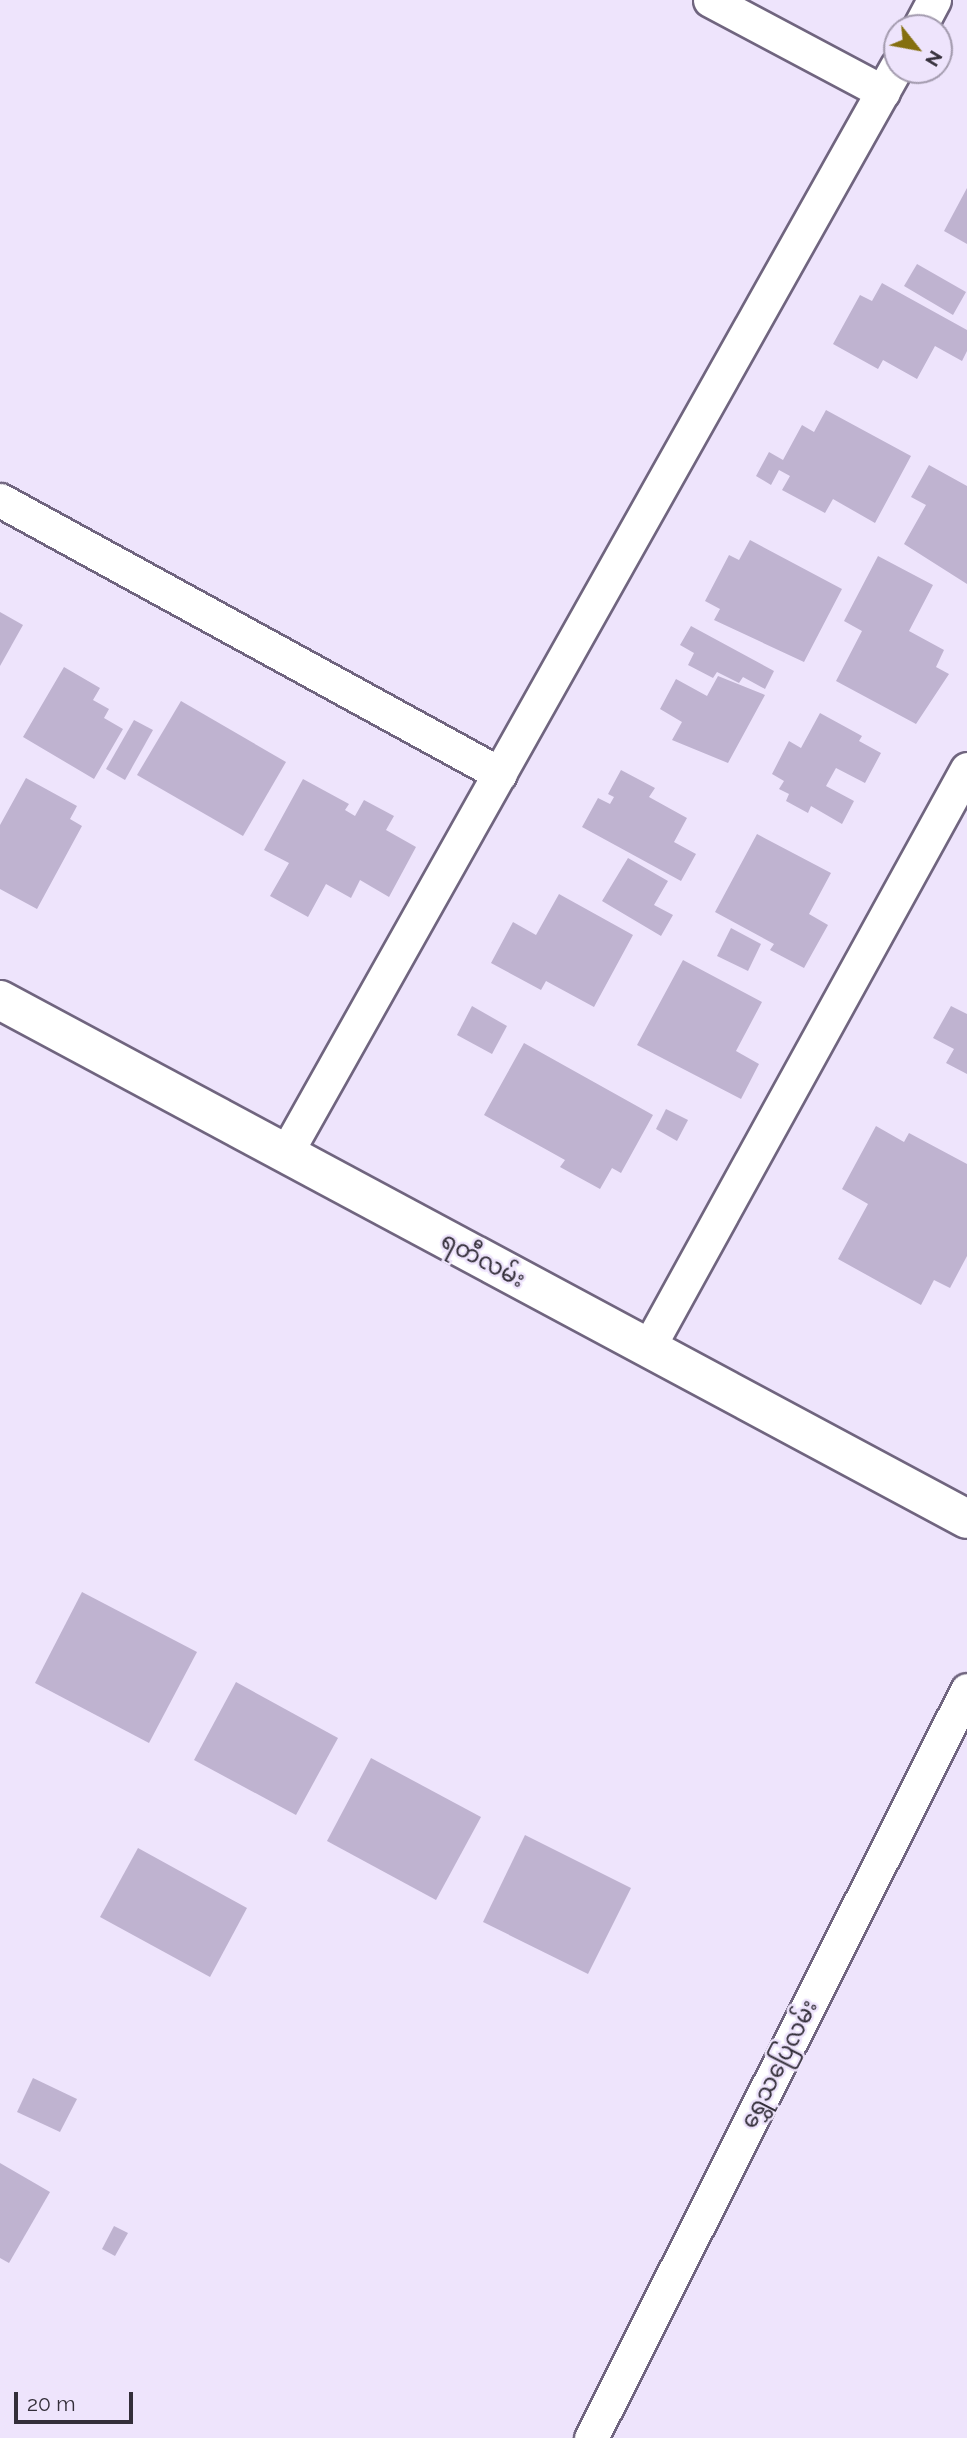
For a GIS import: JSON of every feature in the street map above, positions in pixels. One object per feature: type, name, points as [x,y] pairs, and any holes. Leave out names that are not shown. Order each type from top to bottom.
[{"type":"street","points":[[710,0],[883,76]]},
{"type":"street","points":[[286,1153],[887,84]]},
{"type":"street","points":[[0,500],[500,774]]},
{"type":"street","points":[[648,1348],[967,769]]},
{"type":"street","name":"ရတီလမ်း","points":[[0,1000],[967,1520]]},
{"type":"street","name":"ရွှေသပြေလမ်း","points":[[591,2438],[967,1689]]},
{"type":"building","points":[[967,188],[967,244],[944,231]]},
{"type":"building","points":[[917,264],[966,292],[953,315],[904,286]]},
{"type":"building","points":[[882,283],[967,330],[967,351],[962,361],[935,346],[917,379],[883,360],[878,369],[833,344],[860,295],[872,301]]},
{"type":"building","points":[[826,410],[911,456],[875,523],[833,499],[825,513],[782,490],[790,476],[779,470],[771,485],[756,476],[769,452],[783,460],[802,425],[814,432]]},
{"type":"building","points":[[929,465],[967,486],[967,584],[904,544],[926,505],[911,497]]},
{"type":"building","points":[[750,540],[842,589],[804,662],[714,620],[720,609],[705,601],[729,555],[739,560]]},
{"type":"building","points":[[878,556],[933,585],[909,631],[944,650],[936,667],[949,674],[916,724],[836,681],[862,631],[844,621]]},
{"type":"building","points":[[0,612],[23,625],[0,666]]},
{"type":"building","points":[[691,626],[774,671],[765,689],[743,677],[739,683],[717,672],[713,678],[688,665],[694,653],[680,645]]},
{"type":"building","points":[[64,667],[100,688],[93,700],[109,709],[104,718],[123,729],[94,779],[23,737]]},
{"type":"building","points":[[718,676],[765,695],[728,763],[672,740],[682,722],[660,709],[676,679],[707,696]]},
{"type":"building","points":[[181,701],[286,762],[243,836],[137,775]]},
{"type":"building","points":[[820,713],[862,736],[859,741],[881,753],[865,783],[836,768],[826,786],[854,801],[842,824],[811,806],[808,813],[786,801],[789,794],[779,789],[784,781],[772,774],[789,741],[801,748]]},
{"type":"building","points":[[134,720],[153,730],[125,780],[106,769]]},
{"type":"building","points":[[621,770],[655,788],[649,797],[687,818],[674,842],[696,854],[681,881],[582,827],[598,798],[610,804],[614,797],[608,794]]},
{"type":"building","points":[[26,778],[77,806],[70,819],[82,826],[37,909],[0,889],[0,825]]},
{"type":"building","points":[[303,779],[349,804],[345,810],[355,816],[364,800],[394,816],[386,830],[416,847],[389,897],[360,880],[351,898],[326,884],[308,917],[270,896],[289,863],[264,850]]},
{"type":"building","points":[[757,834],[831,873],[809,914],[828,925],[804,968],[770,950],[774,944],[715,912]]},
{"type":"building","points":[[628,858],[668,881],[654,905],[673,915],[661,936],[602,901]]},
{"type":"building","points":[[559,894],[633,935],[594,1007],[546,981],[541,990],[491,963],[513,922],[536,935]]},
{"type":"building","points":[[731,928],[761,944],[748,971],[717,956]]},
{"type":"building","points":[[683,960],[762,1002],[736,1051],[759,1064],[741,1099],[637,1045]]},
{"type":"building","points":[[472,1006],[507,1026],[492,1054],[457,1035]]},
{"type":"building","points":[[951,1006],[967,1014],[967,1074],[946,1063],[954,1049],[933,1038]]},
{"type":"building","points":[[524,1043],[653,1115],[621,1173],[612,1168],[600,1189],[560,1167],[565,1160],[484,1115]]},
{"type":"building","points":[[666,1109],[688,1120],[677,1141],[656,1129]]},
{"type":"building","points":[[876,1126],[904,1142],[909,1133],[967,1164],[967,1256],[950,1288],[934,1280],[921,1305],[838,1259],[868,1204],[842,1189]]},
{"type":"building","points":[[82,1592],[197,1652],[149,1743],[35,1683]]},
{"type":"building","points":[[236,1682],[338,1738],[296,1815],[194,1760]]},
{"type":"building","points":[[371,1758],[481,1817],[436,1900],[327,1841]]},
{"type":"building","points":[[525,1835],[631,1888],[588,1974],[483,1922]]},
{"type":"building","points":[[138,1848],[247,1908],[210,1977],[100,1917]]},
{"type":"building","points":[[33,2078],[77,2099],[60,2132],[17,2112]]},
{"type":"building","points":[[0,2163],[50,2192],[9,2263],[0,2258]]},
{"type":"building","points":[[114,2226],[128,2233],[115,2256],[102,2249]]}]
